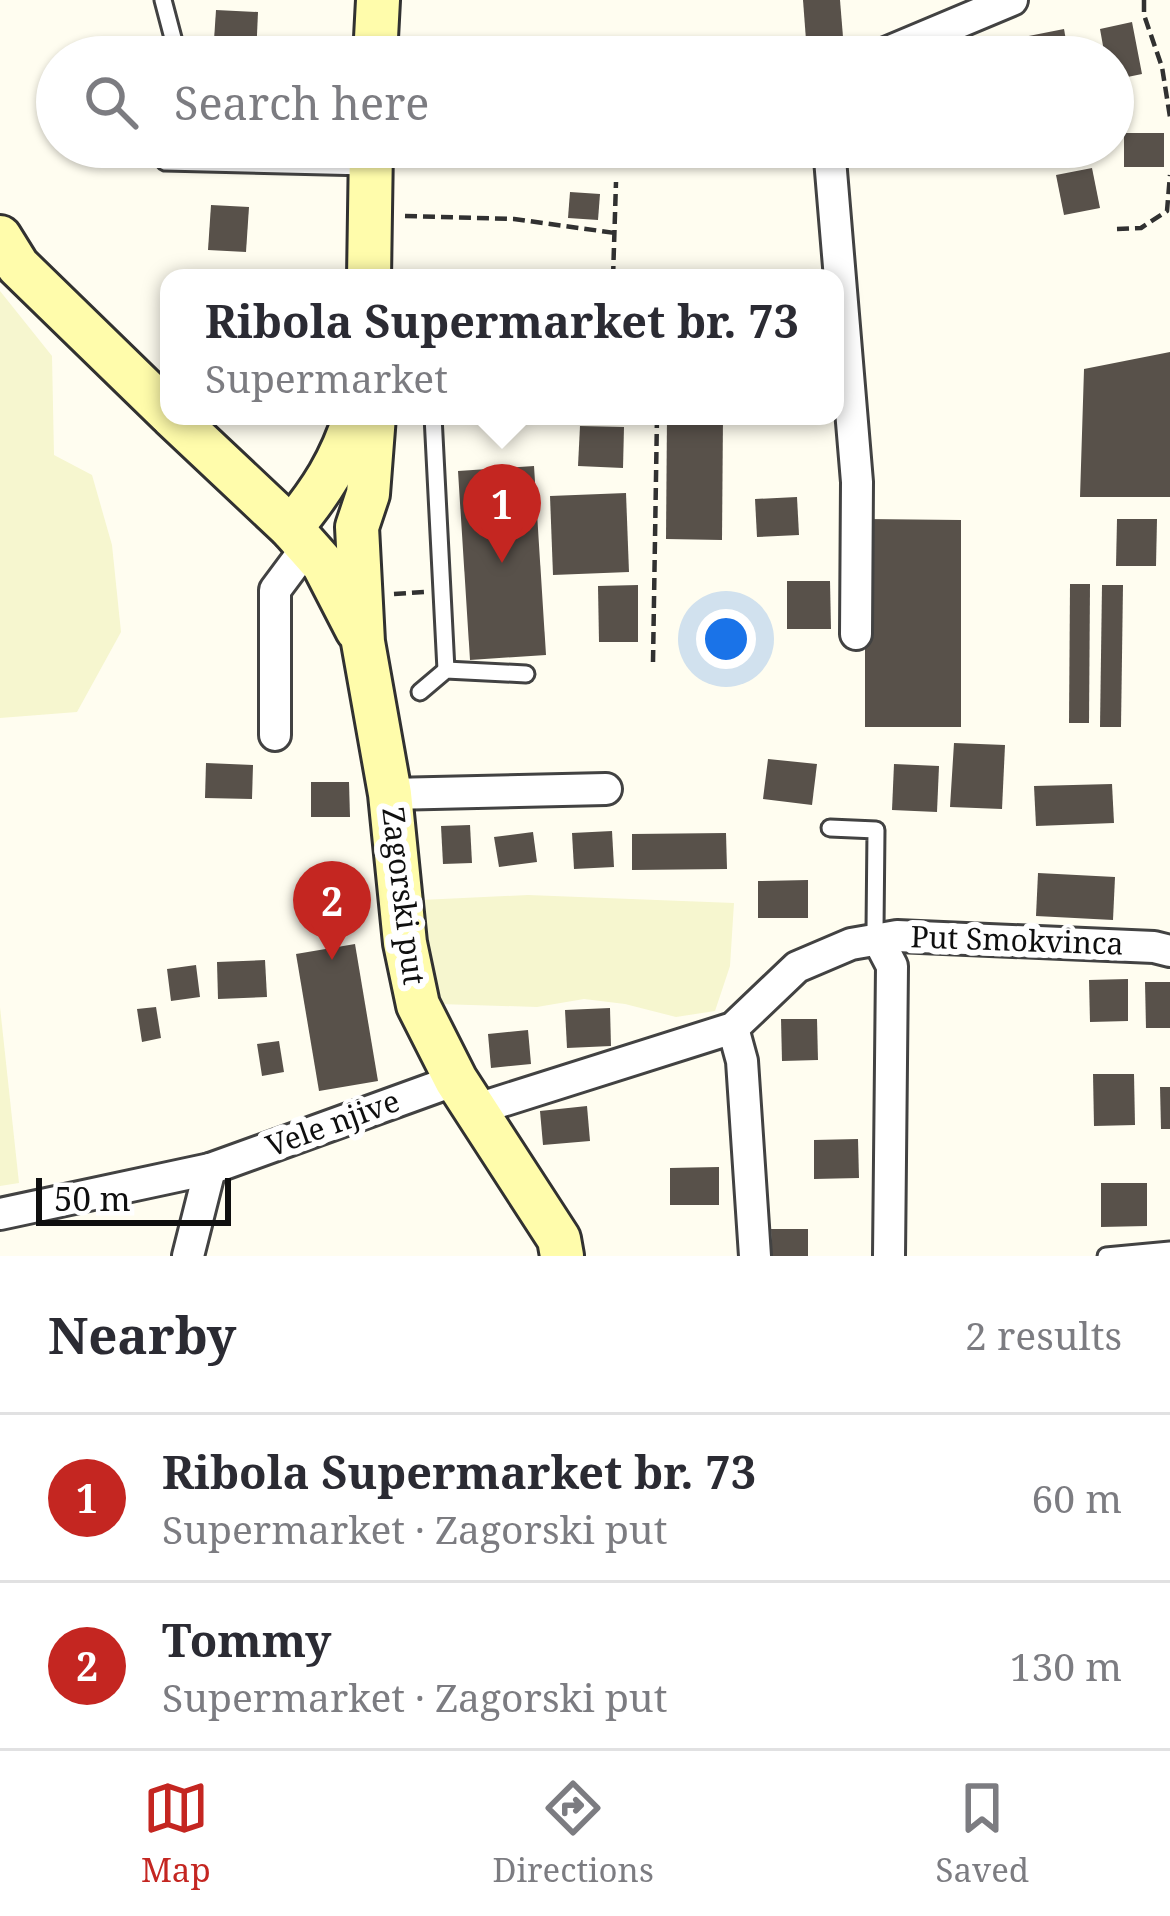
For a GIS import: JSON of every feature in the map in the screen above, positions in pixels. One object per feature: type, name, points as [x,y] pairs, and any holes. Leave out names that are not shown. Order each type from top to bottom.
[{"type":"main road","points":[[376,36],[377,0]]},
{"type":"main road","points":[[369,269],[370,168]]},
{"type":"main road","points":[[0,237],[18,266],[160,403]]},
{"type":"main road","points":[[182,425],[307,546],[363,642]]},
{"type":"main road","points":[[307,546],[351,425]]},
{"type":"main road","points":[[363,642],[357,527],[368,494],[373,425]]},
{"type":"main road","points":[[307,546],[357,527]]},
{"type":"main road","name":"Zagorski put","points":[[363,642],[390,794],[405,943],[418,1005],[465,1095],[559,1239],[562,1256]]},
{"type":"street","points":[[926,36],[1012,0]]},
{"type":"street","points":[[831,168],[839,269]]},
{"type":"street","points":[[844,326],[857,482],[856,634]]},
{"type":"street","points":[[275,735],[274,590],[307,546]]},
{"type":"street","points":[[390,794],[607,789]]},
{"type":"street","name":"Put Smokvinca","points":[[465,1095],[733,1028],[796,968],[851,944],[897,936],[1170,951]]},
{"type":"street","points":[[880,941],[892,966],[889,1256]]},
{"type":"street","points":[[733,1028],[744,1083],[755,1256]]},
{"type":"street","name":"Vele njive","points":[[0,1214],[210,1169],[465,1095]]},
{"type":"street","points":[[188,1256],[210,1169]]},
{"type":"lane","points":[[163,0],[172,36]]},
{"type":"lane","points":[[434,425],[446,670]]},
{"type":"lane","points":[[420,692],[446,670],[526,674]]},
{"type":"lane","points":[[830,828],[876,830],[875,929],[880,941]]},
{"type":"lane","points":[[1106,1256],[1170,1250]]},
{"type":"path","points":[[1144,0],[1170,117]]},
{"type":"path","points":[[1117,229],[1141,228],[1167,211],[1170,176]]},
{"type":"path","points":[[613,269],[616,182]]},
{"type":"path","points":[[369,216],[514,219],[614,233]]},
{"type":"path","points":[[653,662],[657,425]]},
{"type":"path","points":[[392,594],[410,593]]},
{"type":"green space","points":[[0,291],[52,356],[54,455],[92,475],[112,545],[121,632],[77,712],[0,718]]},
{"type":"green space","points":[[528,895],[734,903],[730,966],[715,1011],[676,1017],[584,999],[537,1007],[439,1004],[422,965],[421,900]]},
{"type":"green space","points":[[0,1007],[19,1183],[0,1186]]},
{"type":"building","points":[[803,0],[840,0],[843,36],[806,36]]},
{"type":"building","points":[[216,10],[258,12],[257,36],[214,36]]},
{"type":"building","points":[[1132,22],[1142,74],[1134,76],[1134,36],[1101,36],[1100,29]]},
{"type":"building","points":[[1064,29],[1065,36],[1029,36]]},
{"type":"building","points":[[1134,133],[1164,133],[1164,167],[1134,167]]},
{"type":"building","points":[[1092,168],[1100,208],[1064,215],[1056,175]]},
{"type":"building","points":[[570,192],[600,194],[598,220],[568,218]]},
{"type":"building","points":[[211,205],[249,207],[246,252],[208,250]]},
{"type":"building","points":[[1170,352],[1170,497],[1080,497],[1084,369]]},
{"type":"building","points":[[667,425],[723,425],[722,540],[666,539]]},
{"type":"building","points":[[580,426],[624,427],[623,468],[578,466]]},
{"type":"building","points":[[534,466],[546,655],[470,660],[458,471]]},
{"type":"building","points":[[626,493],[629,572],[553,575],[550,496]]},
{"type":"building","points":[[797,497],[799,535],[757,537],[755,499]]},
{"type":"building","points":[[865,519],[961,520],[961,727],[865,727]]},
{"type":"building","points":[[1117,519],[1157,519],[1156,566],[1116,566]]},
{"type":"building","points":[[787,581],[830,581],[831,629],[787,629]]},
{"type":"building","points":[[1070,584],[1090,584],[1089,723],[1069,723]]},
{"type":"building","points":[[638,585],[638,642],[599,642],[598,586]]},
{"type":"building","points":[[1102,585],[1123,585],[1121,727],[1100,727]]},
{"type":"building","points":[[954,743],[1005,745],[1002,809],[950,807]]},
{"type":"building","points":[[768,759],[817,764],[812,805],[763,799]]},
{"type":"building","points":[[206,763],[253,765],[252,799],[205,798]]},
{"type":"building","points":[[894,764],[939,766],[937,812],[892,810]]},
{"type":"building","points":[[311,782],[349,782],[350,817],[311,817]]},
{"type":"building","points":[[1112,784],[1114,823],[1036,826],[1034,786]]},
{"type":"building","points":[[470,825],[472,863],[443,864],[441,826]]},
{"type":"building","points":[[612,831],[614,867],[574,869],[572,833]]},
{"type":"building","points":[[533,832],[537,862],[499,867],[494,837]]},
{"type":"building","points":[[726,833],[727,869],[632,870],[632,834]]},
{"type":"building","points":[[1038,873],[1115,877],[1113,920],[1036,916]]},
{"type":"building","points":[[808,880],[808,918],[758,918],[758,881]]},
{"type":"building","points":[[355,944],[378,1081],[319,1091],[296,954]]},
{"type":"building","points":[[265,960],[267,997],[218,999],[217,962]]},
{"type":"building","points":[[196,965],[200,997],[171,1001],[167,969]]},
{"type":"building","points":[[1128,979],[1128,1021],[1090,1022],[1089,980]]},
{"type":"building","points":[[1145,982],[1170,982],[1170,1028],[1146,1028]]},
{"type":"building","points":[[156,1007],[161,1038],[142,1042],[137,1009]]},
{"type":"building","points":[[610,1008],[611,1046],[567,1048],[565,1010]]},
{"type":"building","points":[[781,1019],[817,1019],[818,1060],[782,1061]]},
{"type":"building","points":[[528,1030],[531,1064],[491,1068],[488,1034]]},
{"type":"building","points":[[279,1041],[284,1072],[262,1076],[257,1044]]},
{"type":"building","points":[[1093,1074],[1134,1074],[1135,1125],[1094,1126]]},
{"type":"building","points":[[1160,1087],[1170,1087],[1170,1129],[1161,1129]]},
{"type":"building","points":[[587,1106],[590,1141],[543,1145],[540,1111]]},
{"type":"building","points":[[858,1139],[859,1178],[814,1179],[814,1140]]},
{"type":"building","points":[[719,1167],[719,1205],[670,1205],[670,1168]]},
{"type":"building","points":[[1101,1183],[1147,1183],[1147,1226],[1101,1227]]},
{"type":"building","points":[[771,1229],[808,1229],[808,1256],[772,1256]]},
{"type":"place","name":"Ribola Supermarket br. 73","points":[[502,563]]},
{"type":"place","name":"Tommy","points":[[332,960]]}]
